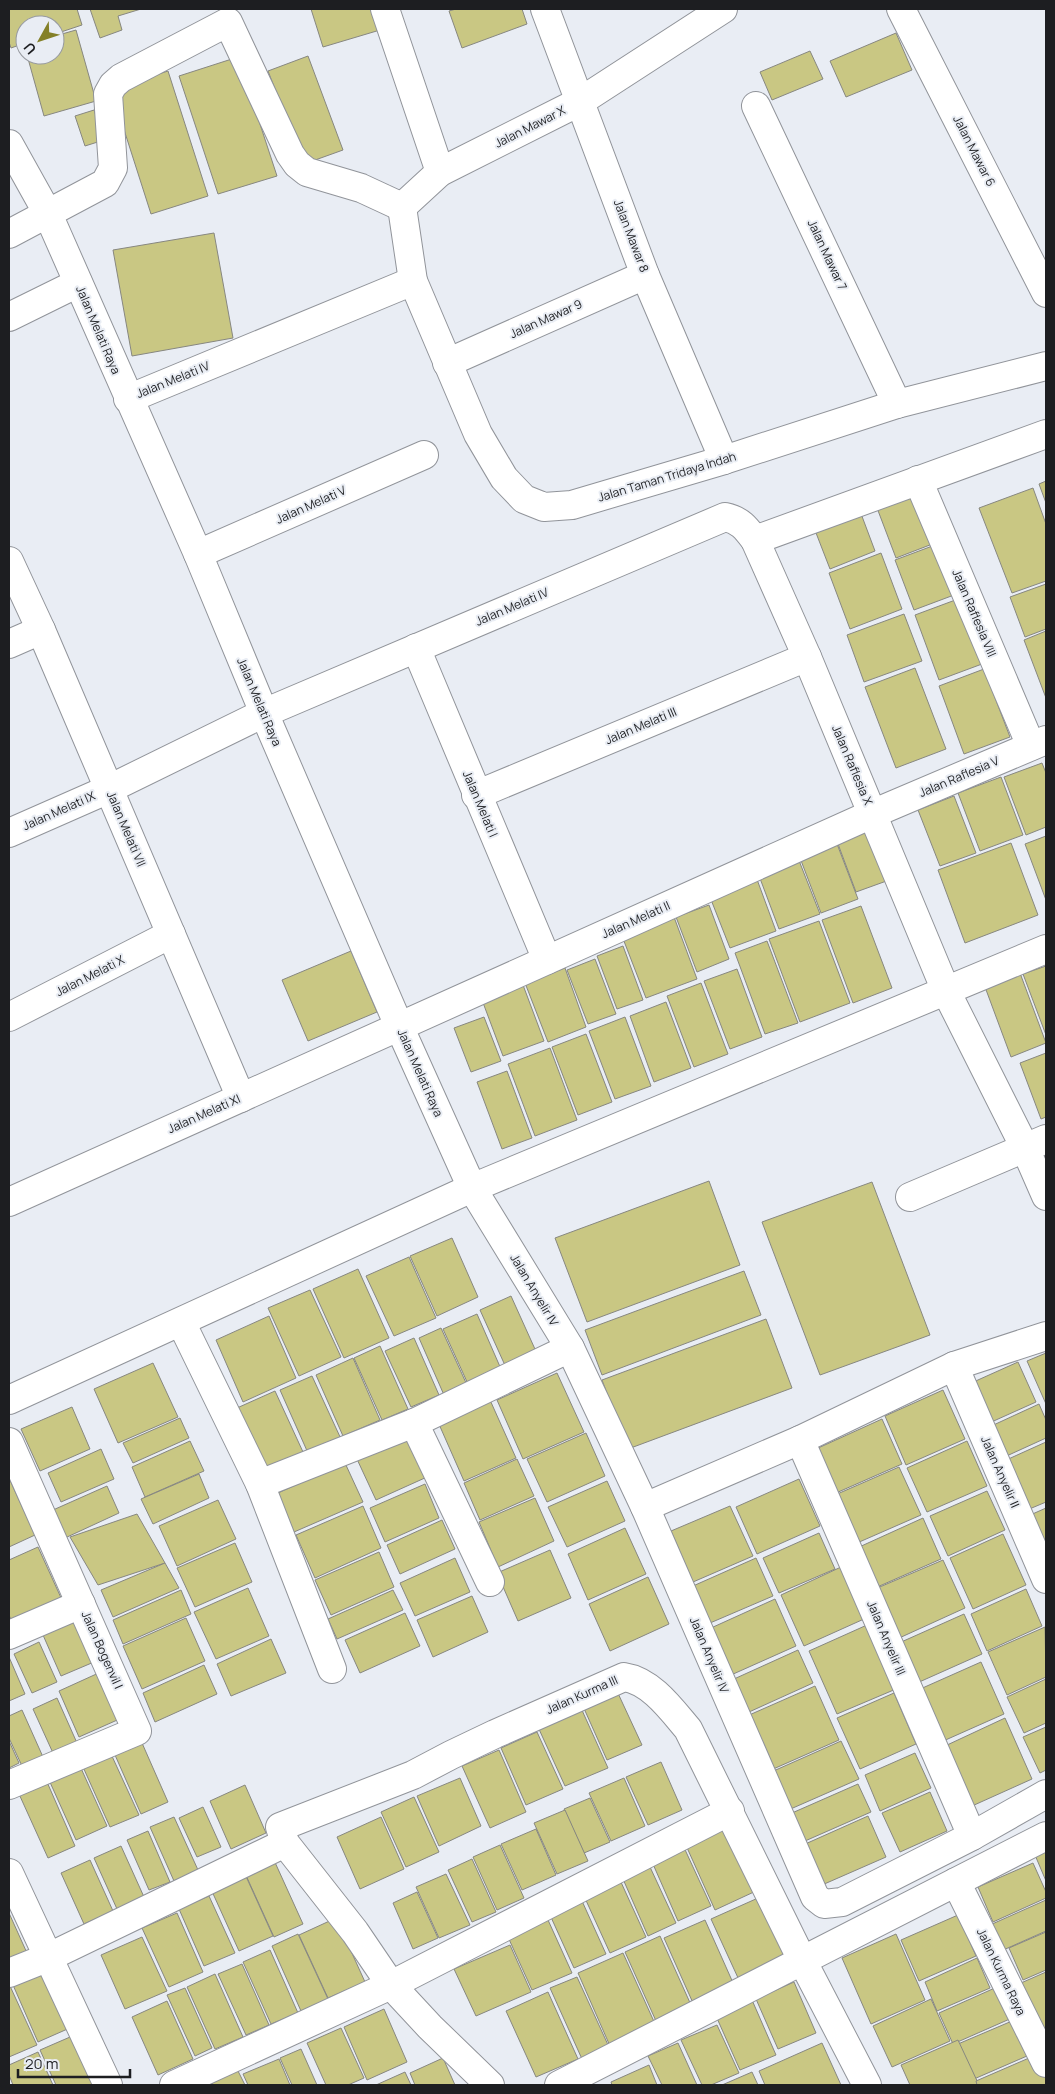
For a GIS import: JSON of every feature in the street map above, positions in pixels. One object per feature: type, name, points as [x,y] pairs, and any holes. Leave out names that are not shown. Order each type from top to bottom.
[{"type":"street","points":[[385,9],[440,172]]},
{"type":"street","name":"Jalan Mawar 8","points":[[545,9],[645,275],[724,460]]},
{"type":"street","name":"Jalan Mawar X","points":[[402,206],[440,172],[580,101],[696,17],[724,9]]},
{"type":"street","name":"Jalan Mawar 6","points":[[901,9],[1046,293]]},
{"type":"street","points":[[9,234],[105,183],[113,168],[108,94],[113,85],[226,16],[296,164],[307,172],[361,188],[402,206],[413,281]]},
{"type":"street","name":"Jalan Mawar 7","points":[[756,106],[897,404]]},
{"type":"street","name":"Jalan Melati Raya","points":[[9,144],[48,214],[198,554],[264,713],[399,1026],[472,1188]]},
{"type":"street","name":"Jalan Mawar 9","points":[[447,363],[645,275]]},
{"type":"street","name":"Jalan Taman Tridaya Indah","points":[[413,281],[478,434],[504,478],[524,499],[544,507],[572,505],[724,460],[897,404],[1046,366]]},
{"type":"street","name":"Jalan Melati IV","points":[[128,399],[413,281]]},
{"type":"street","points":[[9,317],[78,283]]},
{"type":"street","points":[[755,540],[1046,434]]},
{"type":"street","name":"Jalan Melati V","points":[[198,554],[424,455]]},
{"type":"street","name":"Jalan Raflesia VIII","points":[[918,480],[1039,743]]},
{"type":"street","name":"Jalan Melati IV","points":[[264,713],[725,517],[743,524],[755,540]]},
{"type":"street","name":"Jalan Raflesia X","points":[[755,540],[807,657],[946,991],[1036,1144],[1046,1196]]},
{"type":"street","name":"Jalan Melati VII","points":[[9,560],[41,630],[241,1098]]},
{"type":"street","points":[[9,644],[41,630]]},
{"type":"street","name":"Jalan Melati I","points":[[416,648],[476,795],[547,960]]},
{"type":"street","name":"Jalan Melati III","points":[[476,795],[807,657]]},
{"type":"street","name":"Jalan Melati IX","points":[[9,833],[109,789],[264,713]]},
{"type":"street","name":"Jalan Raflesia V","points":[[872,814],[1039,743]]},
{"type":"street","name":"Jalan Melati II","points":[[399,1026],[872,814]]},
{"type":"street","name":"Jalan Melati X","points":[[9,1018],[171,934]]},
{"type":"street","points":[[9,1400],[472,1188],[1046,949]]},
{"type":"street","name":"Jalan Melati XI","points":[[9,1202],[399,1026]]},
{"type":"street","points":[[910,1197],[1036,1144]]},
{"type":"street","name":"Jalan Anyelir IV","points":[[472,1188],[570,1348],[644,1507],[815,1897],[824,1904],[842,1902],[972,1836],[1046,1794]]},
{"type":"street","points":[[181,1322],[260,1484],[332,1669]]},
{"type":"street","points":[[644,1507],[800,1440],[954,1366],[1046,1336]]},
{"type":"street","points":[[260,1484],[414,1423],[570,1348]]},
{"type":"street","name":"Jalan Anyelir II","points":[[954,1366],[1046,1578]]},
{"type":"street","points":[[414,1423],[490,1582]]},
{"type":"street","name":"Jalan Anyelir III","points":[[800,1440],[972,1836]]},
{"type":"street","name":"Jalan Bogenvil I","points":[[9,1442],[137,1731],[9,1785]]},
{"type":"street","points":[[9,1635],[81,1604]]},
{"type":"street","name":"Jalan Kurma III","points":[[9,1973],[49,1957],[282,1835],[413,1775],[495,1734],[624,1677],[634,1678],[666,1703],[688,1729],[803,1962],[867,2085]]},
{"type":"street","points":[[174,2085],[391,1985],[730,1812]]},
{"type":"street","points":[[282,1835],[355,1932],[391,1985],[430,2027],[490,2085]]},
{"type":"street","points":[[560,2085],[1046,1836]]},
{"type":"street","points":[[9,1873],[108,2085]]},
{"type":"street","name":"Jalan Kurma Raya","points":[[956,1882],[1046,2063]]},
{"type":"building","points":[[9,9],[77,9],[82,25],[65,31],[65,15],[15,15],[15,47],[11,48],[9,42]]},
{"type":"building","points":[[90,9],[141,9],[118,16],[122,30],[100,38]]},
{"type":"building","points":[[311,9],[373,9],[380,30],[323,47]]},
{"type":"building","points":[[456,9],[522,9],[527,24],[462,48],[449,11]]},
{"type":"building","points":[[76,30],[96,101],[44,116],[30,65],[65,65],[65,33]]},
{"type":"building","points":[[896,33],[912,70],[846,97],[830,61]]},
{"type":"building","points":[[810,51],[823,79],[772,100],[760,72]]},
{"type":"building","points":[[308,56],[343,150],[304,164],[268,71]]},
{"type":"building","points":[[238,57],[277,176],[218,194],[179,76]]},
{"type":"building","points":[[168,71],[208,196],[151,214],[111,89]]},
{"type":"building","points":[[94,110],[104,140],[85,146],[75,116]]},
{"type":"building","points":[[214,233],[233,338],[132,356],[113,250]]},
{"type":"building","points":[[1046,481],[1046,503],[1039,484]]},
{"type":"building","points":[[914,485],[935,543],[896,558],[874,500]]},
{"type":"building","points":[[1033,488],[1046,524],[1046,581],[1012,593],[979,508]]},
{"type":"building","points":[[857,503],[875,551],[830,569],[811,520]]},
{"type":"building","points":[[935,545],[954,595],[914,610],[895,560]]},
{"type":"building","points":[[881,553],[902,609],[850,629],[829,573]]},
{"type":"building","points":[[1046,584],[1046,629],[1025,637],[1010,597]]},
{"type":"building","points":[[958,599],[982,664],[939,680],[915,615]]},
{"type":"building","points":[[904,614],[922,661],[864,682],[847,635]]},
{"type":"building","points":[[1046,631],[1046,698],[1024,640]]},
{"type":"building","points":[[915,668],[946,749],[896,768],[865,687]]},
{"type":"building","points":[[984,669],[1010,737],[964,754],[939,686]]},
{"type":"building","points":[[1042,763],[1046,773],[1046,827],[1026,835],[1004,777]]},
{"type":"building","points":[[1001,777],[1023,835],[980,851],[958,793]]},
{"type":"building","points":[[954,796],[976,853],[940,866],[918,810]]},
{"type":"building","points":[[870,822],[892,879],[856,892],[835,836]]},
{"type":"building","points":[[834,836],[858,899],[821,913],[797,850]]},
{"type":"building","points":[[1046,836],[1046,900],[1025,844]]},
{"type":"building","points":[[1011,843],[1038,915],[965,943],[938,870]]},
{"type":"building","points":[[798,858],[820,914],[779,929],[758,873]]},
{"type":"building","points":[[755,874],[776,931],[730,948],[708,892]]},
{"type":"building","points":[[709,905],[729,959],[697,972],[676,917]]},
{"type":"building","points":[[861,906],[892,988],[853,1003],[822,920]]},
{"type":"building","points":[[674,917],[697,979],[646,998],[622,936]]},
{"type":"building","points":[[819,921],[850,1003],[800,1022],[769,939]]},
{"type":"building","points":[[767,941],[798,1023],[765,1034],[735,953]]},
{"type":"building","points":[[623,946],[643,1000],[617,1009],[597,956]]},
{"type":"building","points":[[351,951],[377,1012],[308,1041],[282,980]]},
{"type":"building","points":[[595,959],[616,1014],[588,1024],[567,970]]},
{"type":"building","points":[[1046,966],[1046,1035],[1023,974]]},
{"type":"building","points":[[565,968],[586,1027],[548,1042],[525,983]]},
{"type":"building","points":[[737,969],[762,1037],[730,1049],[704,981]]},
{"type":"building","points":[[1020,973],[1046,1043],[1011,1057],[985,987]]},
{"type":"building","points":[[701,983],[728,1054],[694,1067],[667,996]]},
{"type":"building","points":[[523,985],[544,1041],[503,1056],[482,1000]]},
{"type":"building","points":[[666,1002],[691,1068],[654,1082],[630,1016]]},
{"type":"building","points":[[484,1017],[501,1061],[471,1072],[454,1028]]},
{"type":"building","points":[[625,1017],[651,1086],[615,1099],[589,1031]]},
{"type":"building","points":[[586,1034],[612,1102],[578,1115],[552,1047]]},
{"type":"building","points":[[550,1048],[577,1120],[535,1136],[508,1064]]},
{"type":"building","points":[[1046,1053],[1046,1117],[1041,1119],[1020,1063]]},
{"type":"building","points":[[507,1071],[532,1138],[502,1149],[477,1082]]},
{"type":"building","points":[[709,1181],[740,1265],[587,1322],[555,1238]]},
{"type":"building","points":[[872,1182],[930,1335],[820,1375],[762,1222]]},
{"type":"building","points":[[452,1238],[478,1297],[437,1316],[410,1256]]},
{"type":"building","points":[[409,1257],[436,1318],[394,1336],[366,1276]]},
{"type":"building","points":[[358,1269],[389,1338],[344,1358],[313,1289]]},
{"type":"building","points":[[744,1271],[761,1315],[602,1375],[585,1330]]},
{"type":"building","points":[[310,1290],[341,1357],[299,1376],[268,1308]]},
{"type":"building","points":[[511,1296],[539,1358],[508,1372],[480,1310]]},
{"type":"building","points":[[477,1314],[501,1369],[468,1384],[443,1329]]},
{"type":"building","points":[[269,1316],[296,1378],[243,1402],[216,1340]]},
{"type":"building","points":[[766,1319],[792,1388],[628,1449],[602,1380]]},
{"type":"building","points":[[441,1328],[467,1385],[444,1395],[419,1338]]},
{"type":"building","points":[[414,1338],[439,1395],[411,1407],[385,1351]]},
{"type":"building","points":[[380,1346],[408,1409],[382,1420],[354,1358]]},
{"type":"building","points":[[1046,1353],[1046,1404],[1027,1361]]},
{"type":"building","points":[[353,1358],[380,1420],[343,1436],[316,1375]]},
{"type":"building","points":[[1018,1362],[1036,1402],[987,1424],[969,1384]]},
{"type":"building","points":[[153,1363],[178,1417],[118,1443],[94,1389]]},
{"type":"building","points":[[557,1373],[584,1432],[523,1459],[497,1400]]},
{"type":"building","points":[[312,1376],[341,1439],[308,1453],[280,1390]]},
{"type":"building","points":[[943,1390],[965,1439],[906,1465],[885,1416]]},
{"type":"building","points":[[275,1391],[303,1452],[265,1470],[237,1408]]},
{"type":"building","points":[[490,1400],[516,1458],[464,1481],[438,1422]]},
{"type":"building","points":[[1039,1404],[1046,1420],[1046,1438],[1000,1459],[987,1428]]},
{"type":"building","points":[[72,1407],[90,1449],[40,1471],[21,1429]]},
{"type":"building","points":[[180,1418],[189,1438],[133,1463],[123,1443]]},
{"type":"building","points":[[882,1419],[902,1464],[836,1493],[816,1449]]},
{"type":"building","points":[[586,1433],[605,1476],[547,1502],[527,1459]]},
{"type":"building","points":[[408,1434],[427,1477],[376,1500],[356,1457]]},
{"type":"building","points":[[190,1441],[204,1471],[145,1497],[132,1467]]},
{"type":"building","points":[[967,1441],[987,1486],[927,1512],[907,1468]]},
{"type":"building","points":[[1046,1442],[1046,1502],[1027,1510],[1004,1461]]},
{"type":"building","points":[[101,1449],[114,1479],[61,1502],[48,1473]]},
{"type":"building","points":[[517,1459],[534,1496],[480,1520],[464,1483]]},
{"type":"building","points":[[345,1463],[363,1502],[294,1532],[278,1493]]},
{"type":"building","points":[[899,1467],[921,1515],[857,1543],[835,1495]]},
{"type":"building","points":[[199,1474],[209,1498],[153,1524],[141,1499]]},
{"type":"building","points":[[9,1478],[35,1535],[9,1547]]},
{"type":"building","points":[[799,1479],[820,1526],[757,1554],[736,1507]]},
{"type":"building","points":[[607,1481],[625,1521],[567,1547],[548,1507]]},
{"type":"building","points":[[425,1484],[439,1518],[385,1542],[370,1508]]},
{"type":"building","points":[[107,1486],[119,1513],[65,1538],[53,1510]]},
{"type":"building","points":[[987,1491],[1005,1530],[948,1556],[930,1516]]},
{"type":"building","points":[[535,1498],[554,1541],[498,1567],[479,1522]]},
{"type":"building","points":[[218,1500],[236,1539],[177,1566],[159,1526]]},
{"type":"building","points":[[363,1506],[381,1548],[315,1578],[296,1535]]},
{"type":"building","points":[[730,1506],[753,1556],[693,1582],[671,1531]]},
{"type":"building","points":[[1046,1508],[1046,1550],[1028,1516]]},
{"type":"building","points":[[137,1514],[165,1563],[98,1585],[70,1537]]},
{"type":"building","points":[[923,1518],[941,1559],[875,1588],[857,1548]]},
{"type":"building","points":[[442,1520],[455,1549],[400,1574],[387,1545]]},
{"type":"building","points":[[625,1528],[646,1574],[588,1600],[568,1554]]},
{"type":"building","points":[[819,1533],[835,1569],[779,1593],[763,1558]]},
{"type":"building","points":[[1003,1534],[1026,1585],[973,1609],[950,1558]]},
{"type":"building","points":[[235,1543],[252,1582],[195,1607],[177,1568]]},
{"type":"building","points":[[38,1547],[62,1600],[12,1622],[9,1615],[9,1560]]},
{"type":"building","points":[[550,1550],[571,1598],[518,1621],[497,1573]]},
{"type":"building","points":[[379,1552],[394,1587],[331,1615],[315,1580]]},
{"type":"building","points":[[455,1558],[470,1592],[415,1616],[400,1583]]},
{"type":"building","points":[[756,1558],[773,1596],[710,1623],[693,1586]]},
{"type":"building","points":[[943,1560],[965,1608],[897,1639],[875,1589]]},
{"type":"building","points":[[165,1563],[179,1588],[113,1617],[101,1590]]},
{"type":"building","points":[[841,1567],[864,1619],[804,1646],[781,1595]]},
{"type":"building","points":[[648,1577],[669,1624],[610,1651],[589,1604]]},
{"type":"building","points":[[248,1588],[269,1636],[216,1659],[194,1612]]},
{"type":"building","points":[[1026,1589],[1042,1626],[987,1651],[971,1614]]},
{"type":"building","points":[[181,1590],[191,1614],[123,1644],[113,1620]]},
{"type":"building","points":[[393,1590],[403,1610],[337,1639],[328,1619]]},
{"type":"building","points":[[472,1596],[488,1632],[433,1657],[417,1620]]},
{"type":"building","points":[[775,1599],[796,1646],[731,1675],[711,1628]]},
{"type":"building","points":[[405,1613],[420,1646],[360,1673],[345,1640]]},
{"type":"building","points":[[964,1614],[982,1654],[917,1683],[899,1643]]},
{"type":"building","points":[[186,1618],[205,1661],[142,1689],[123,1646]]},
{"type":"building","points":[[75,1621],[94,1662],[61,1676],[43,1635]]},
{"type":"building","points":[[867,1625],[896,1689],[837,1714],[809,1651]]},
{"type":"building","points":[[1045,1627],[1046,1677],[1007,1695],[988,1652]]},
{"type":"building","points":[[271,1639],[286,1673],[231,1696],[217,1664]]},
{"type":"building","points":[[39,1642],[57,1682],[32,1693],[14,1654]]},
{"type":"building","points":[[798,1650],[813,1683],[749,1712],[734,1679]]},
{"type":"building","points":[[9,1657],[25,1694],[9,1701]]},
{"type":"building","points":[[981,1662],[1004,1714],[941,1742],[918,1690]]},
{"type":"building","points":[[204,1665],[217,1694],[155,1722],[143,1693]]},
{"type":"building","points":[[103,1671],[124,1717],[79,1737],[59,1691]]},
{"type":"building","points":[[1046,1679],[1046,1723],[1024,1733],[1007,1697]]},
{"type":"building","points":[[815,1686],[839,1740],[771,1770],[747,1716]]},
{"type":"building","points":[[616,1689],[642,1745],[607,1760],[582,1704]]},
{"type":"building","points":[[894,1693],[916,1744],[860,1769],[837,1718]]},
{"type":"building","points":[[57,1698],[77,1743],[53,1753],[33,1709]]},
{"type":"building","points":[[581,1708],[608,1768],[565,1786],[538,1727]]},
{"type":"building","points":[[22,1710],[43,1757],[22,1766],[9,1738],[9,1716]]},
{"type":"building","points":[[1005,1718],[1032,1779],[972,1806],[945,1746]]},
{"type":"building","points":[[1046,1727],[1046,1770],[1040,1773],[1023,1737]]},
{"type":"building","points":[[537,1732],[563,1789],[526,1805],[501,1748]]},
{"type":"building","points":[[9,1741],[19,1763],[9,1768]]},
{"type":"building","points":[[841,1741],[859,1779],[786,1811],[769,1773]]},
{"type":"building","points":[[142,1743],[168,1802],[141,1814],[115,1755]]},
{"type":"building","points":[[499,1750],[526,1812],[490,1828],[462,1766]]},
{"type":"building","points":[[915,1753],[931,1788],[880,1811],[865,1775]]},
{"type":"building","points":[[111,1754],[139,1815],[110,1827],[83,1767]]},
{"type":"building","points":[[661,1762],[682,1810],[648,1825],[626,1777]]},
{"type":"building","points":[[80,1766],[107,1826],[76,1840],[49,1780]]},
{"type":"building","points":[[460,1778],[481,1826],[439,1846],[417,1796]]},
{"type":"building","points":[[624,1778],[645,1826],[611,1841],[589,1793]]},
{"type":"building","points":[[47,1782],[75,1846],[48,1858],[19,1794]]},
{"type":"building","points":[[858,1784],[871,1812],[805,1841],[792,1813]]},
{"type":"building","points":[[245,1785],[266,1833],[231,1849],[210,1801]]},
{"type":"building","points":[[930,1792],[947,1831],[900,1852],[882,1813]]},
{"type":"building","points":[[414,1797],[439,1852],[406,1867],[381,1812]]},
{"type":"building","points":[[590,1798],[610,1842],[584,1853],[564,1809]]},
{"type":"building","points":[[203,1807],[221,1847],[197,1857],[179,1818]]},
{"type":"building","points":[[565,1810],[588,1861],[557,1874],[534,1823]]},
{"type":"building","points":[[868,1816],[886,1857],[822,1885],[803,1845]]},
{"type":"building","points":[[174,1817],[198,1870],[174,1881],[150,1827]]},
{"type":"building","points":[[381,1817],[404,1869],[360,1889],[337,1837]]},
{"type":"building","points":[[726,1823],[756,1891],[715,1910],[684,1841]]},
{"type":"building","points":[[536,1829],[556,1875],[522,1890],[501,1844]]},
{"type":"building","points":[[148,1831],[170,1882],[149,1890],[127,1840]]},
{"type":"building","points":[[681,1841],[711,1906],[678,1921],[649,1855]]},
{"type":"building","points":[[500,1845],[524,1898],[497,1910],[473,1857]]},
{"type":"building","points":[[121,1846],[144,1897],[117,1909],[94,1858]]},
{"type":"building","points":[[1046,1850],[1046,1881],[1035,1855]]},
{"type":"building","points":[[273,1858],[303,1924],[274,1937],[244,1871]]},
{"type":"building","points":[[472,1859],[496,1912],[472,1922],[448,1870]]},
{"type":"building","points":[[90,1860],[113,1911],[84,1924],[61,1873]]},
{"type":"building","points":[[1033,1863],[1046,1892],[1046,1898],[993,1922],[978,1887]]},
{"type":"building","points":[[650,1867],[676,1923],[648,1936],[623,1879]]},
{"type":"building","points":[[244,1872],[273,1936],[239,1951],[210,1887]]},
{"type":"building","points":[[446,1874],[470,1925],[439,1938],[416,1887]]},
{"type":"building","points":[[620,1880],[646,1937],[610,1953],[584,1896]]},
{"type":"building","points":[[417,1892],[438,1938],[413,1949],[393,1903]]},
{"type":"building","points":[[209,1896],[235,1953],[204,1966],[179,1909]]},
{"type":"building","points":[[758,1898],[786,1959],[739,1980],[711,1919]]},
{"type":"building","points":[[1046,1900],[1046,1931],[1001,1951],[990,1925]]},
{"type":"building","points":[[582,1901],[606,1954],[574,1968],[550,1915]]},
{"type":"building","points":[[9,1913],[27,1953],[9,1960]]},
{"type":"building","points":[[177,1913],[203,1972],[169,1987],[142,1928]]},
{"type":"building","points":[[958,1915],[976,1956],[919,1981],[901,1940]]},
{"type":"building","points":[[336,1918],[365,1982],[328,1998],[299,1935]]},
{"type":"building","points":[[548,1920],[572,1973],[532,1990],[508,1937]]},
{"type":"building","points":[[705,1920],[734,1985],[693,2003],[664,1938]]},
{"type":"building","points":[[1046,1932],[1046,1970],[1023,1980],[1009,1948]]},
{"type":"building","points":[[298,1934],[328,1999],[301,2011],[272,1946]]},
{"type":"building","points":[[896,1934],[925,2000],[871,2024],[842,1958]]},
{"type":"building","points":[[660,1936],[691,2005],[656,2021],[625,1952]]},
{"type":"building","points":[[142,1937],[167,1991],[125,2009],[101,1955]]},
{"type":"building","points":[[510,1945],[531,1992],[476,2016],[454,1969]]},
{"type":"building","points":[[270,1950],[298,2013],[271,2024],[243,1962]]},
{"type":"building","points":[[623,1953],[656,2026],[610,2046],[578,1973]]},
{"type":"building","points":[[977,1958],[990,1988],[937,2011],[925,1982]]},
{"type":"building","points":[[242,1964],[269,2025],[246,2035],[218,1974]]},
{"type":"building","points":[[46,1970],[72,2027],[38,2042],[13,1985]]},
{"type":"building","points":[[1046,1972],[1046,2027],[1042,2029],[1021,1983]]},
{"type":"building","points":[[215,1974],[243,2037],[215,2049],[187,1987]]},
{"type":"building","points":[[577,1977],[609,2047],[582,2059],[550,1988]]},
{"type":"building","points":[[794,1982],[816,2033],[778,2049],[756,1999]]},
{"type":"building","points":[[9,1986],[37,2045],[9,2057]]},
{"type":"building","points":[[997,1987],[1012,2018],[953,2044],[939,2013]]},
{"type":"building","points":[[185,1988],[212,2048],[195,2056],[167,1995]]},
{"type":"building","points":[[548,1992],[578,2059],[536,2077],[506,2011]]},
{"type":"building","points":[[931,1999],[950,2041],[892,2067],[873,2026]]},
{"type":"building","points":[[752,2000],[776,2055],[740,2070],[716,2016]]},
{"type":"building","points":[[167,2001],[193,2059],[158,2075],[132,2017]]},
{"type":"building","points":[[384,2009],[407,2062],[367,2080],[344,2027]]},
{"type":"building","points":[[1012,2021],[1027,2056],[974,2079],[958,2044]]},
{"type":"building","points":[[717,2025],[739,2073],[711,2085],[702,2085],[681,2040]]},
{"type":"building","points":[[341,2028],[364,2078],[348,2085],[326,2085],[307,2043]]},
{"type":"building","points":[[77,2034],[99,2085],[56,2085],[40,2050]]},
{"type":"building","points":[[958,2040],[979,2085],[910,2085],[901,2065]]},
{"type":"building","points":[[678,2043],[697,2085],[662,2085],[648,2056]]},
{"type":"building","points":[[822,2043],[841,2085],[765,2085],[759,2071]]},
{"type":"building","points":[[301,2049],[317,2085],[292,2085],[280,2058]]},
{"type":"building","points":[[38,2052],[53,2085],[13,2085],[9,2075],[9,2065]]},
{"type":"building","points":[[1036,2055],[1046,2077],[1046,2085],[977,2085],[976,2081]]},
{"type":"building","points":[[443,2058],[455,2085],[415,2085],[410,2073]]},
{"type":"building","points":[[279,2059],[290,2085],[248,2085],[243,2074]]},
{"type":"building","points":[[649,2065],[657,2085],[612,2085],[611,2082]]},
{"type":"building","points":[[237,2069],[245,2085],[213,2085],[211,2081]]},
{"type":"building","points":[[405,2072],[411,2085],[376,2085]]},
{"type":"building","points":[[752,2072],[758,2085],[722,2085]]}]
